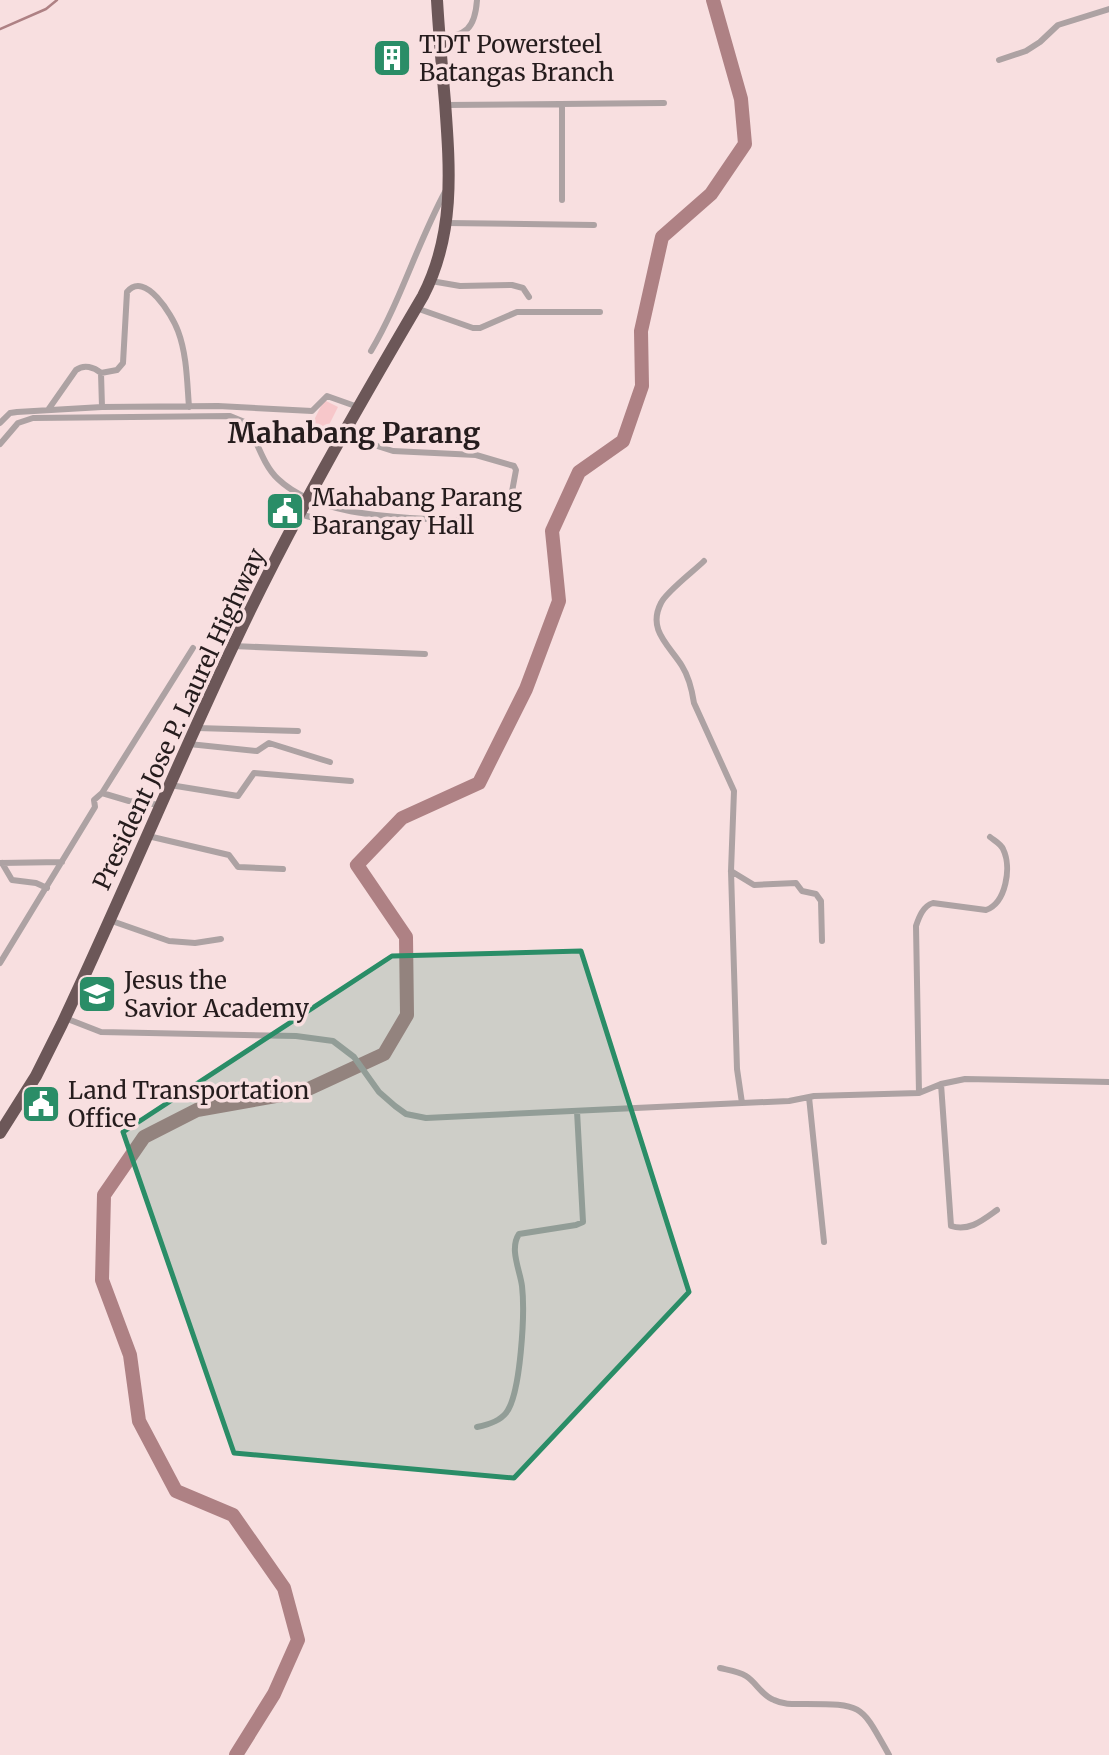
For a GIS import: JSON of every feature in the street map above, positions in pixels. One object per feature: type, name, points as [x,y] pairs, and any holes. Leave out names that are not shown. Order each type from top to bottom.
[{"type":"highway","name":"President Jose P. Laurel Highway","points":[[0,1133],[36,1076],[65,1018],[233,646],[299,514],[438,266],[450,184],[437,0]]},
{"type":"street","points":[[439,39],[467,32],[475,17],[477,0]]},
{"type":"street","points":[[999,60],[1026,51],[1058,25],[1109,9]]},
{"type":"street","points":[[445,105],[664,103]]},
{"type":"street","points":[[562,104],[562,200]]},
{"type":"street","points":[[371,351],[400,297],[432,218],[450,184]]},
{"type":"street","points":[[446,223],[594,225]]},
{"type":"street","points":[[431,281],[460,286],[512,285],[523,288],[528,297]]},
{"type":"street","points":[[102,373],[121,367],[127,292],[132,286],[143,285],[160,301],[178,329],[186,366],[189,407]]},
{"type":"street","points":[[416,308],[473,328],[486,326],[493,320],[517,312],[600,312]]},
{"type":"street","points":[[48,410],[76,370],[96,368],[102,373]]},
{"type":"street","points":[[102,373],[102,407]]},
{"type":"street","points":[[0,423],[10,413],[102,407],[218,406],[312,411],[327,396],[359,407]]},
{"type":"street","points":[[0,444],[18,423],[33,418],[230,416],[247,423],[269,468],[278,479],[296,492],[326,506],[371,514],[465,521]]},
{"type":"street","points":[[346,430],[371,444],[393,451],[476,455],[514,466],[516,470],[511,497]]},
{"type":"street","points":[[299,514],[376,531]]},
{"type":"street","points":[[704,561],[661,602],[655,623],[663,642],[683,667],[694,703],[734,791],[731,871],[737,1069],[742,1103]]},
{"type":"street","points":[[233,646],[425,654]]},
{"type":"street","points":[[0,963],[95,807],[94,800],[102,793],[193,649]]},
{"type":"street","points":[[197,728],[298,731]]},
{"type":"street","points":[[189,744],[257,751],[269,744],[330,762]]},
{"type":"street","points":[[169,785],[238,796],[254,773],[351,780]]},
{"type":"street","points":[[102,793],[129,801],[161,805]]},
{"type":"street","points":[[147,836],[229,855],[237,867],[283,869]]},
{"type":"street","points":[[919,1093],[916,926],[923,912],[933,903],[986,910],[1000,899],[1005,883],[1004,852],[1002,846],[990,837]]},
{"type":"street","points":[[1,863],[62,862]]},
{"type":"street","points":[[1,863],[12,880],[36,883],[47,888]]},
{"type":"street","points":[[731,871],[754,885],[796,883],[802,891],[816,894],[821,901],[822,941]]},
{"type":"street","points":[[109,920],[169,941],[195,943],[220,939]]},
{"type":"street","points":[[65,1018],[101,1032],[323,1038],[333,1041],[354,1057],[379,1092],[394,1106],[406,1114],[426,1118],[919,1093],[965,1079],[1109,1082]]},
{"type":"street","points":[[942,1084],[951,1226],[965,1227],[976,1224],[997,1210]]},
{"type":"street","points":[[809,1097],[824,1242]]},
{"type":"street","points":[[477,1427],[492,1423],[505,1414],[514,1399],[522,1342],[522,1286],[516,1264],[519,1234],[583,1222],[577,1111]]},
{"type":"street","points":[[720,1668],[747,1676],[766,1696],[775,1701],[789,1704],[844,1704],[860,1710],[868,1718],[890,1755]]},
{"type":"highlighted area","points":[[581,951],[689,1292],[514,1478],[234,1453],[123,1132],[392,956]]},
{"type":"shaded area","points":[[324,400],[338,407],[322,439],[308,432]]},
{"type":"waterway","points":[[0,29],[46,9],[57,0]]},
{"type":"waterway","points":[[236,1755],[274,1694],[298,1640],[284,1588],[233,1515],[176,1491],[139,1421],[130,1355],[102,1280],[104,1195],[144,1137],[197,1110],[304,1091],[384,1054],[407,1015],[406,937],[357,865],[402,818],[479,783],[526,689],[559,601],[552,531],[579,472],[623,441],[642,386],[641,331],[662,237],[711,194],[745,144],[741,99],[713,0]]},
{"type":"place","name":"TDT Powersteel Batangas Branch","points":[[392,58]]},
{"type":"place","name":"Mahabang Parang Barangay Hall","points":[[285,511]]},
{"type":"place","name":"Jesus the Savior Academy","points":[[97,994]]},
{"type":"place","name":"Land Transportation Office","points":[[41,1104]]},
{"type":"district","name":"Mahabang Parang","points":[[354,433]]}]
